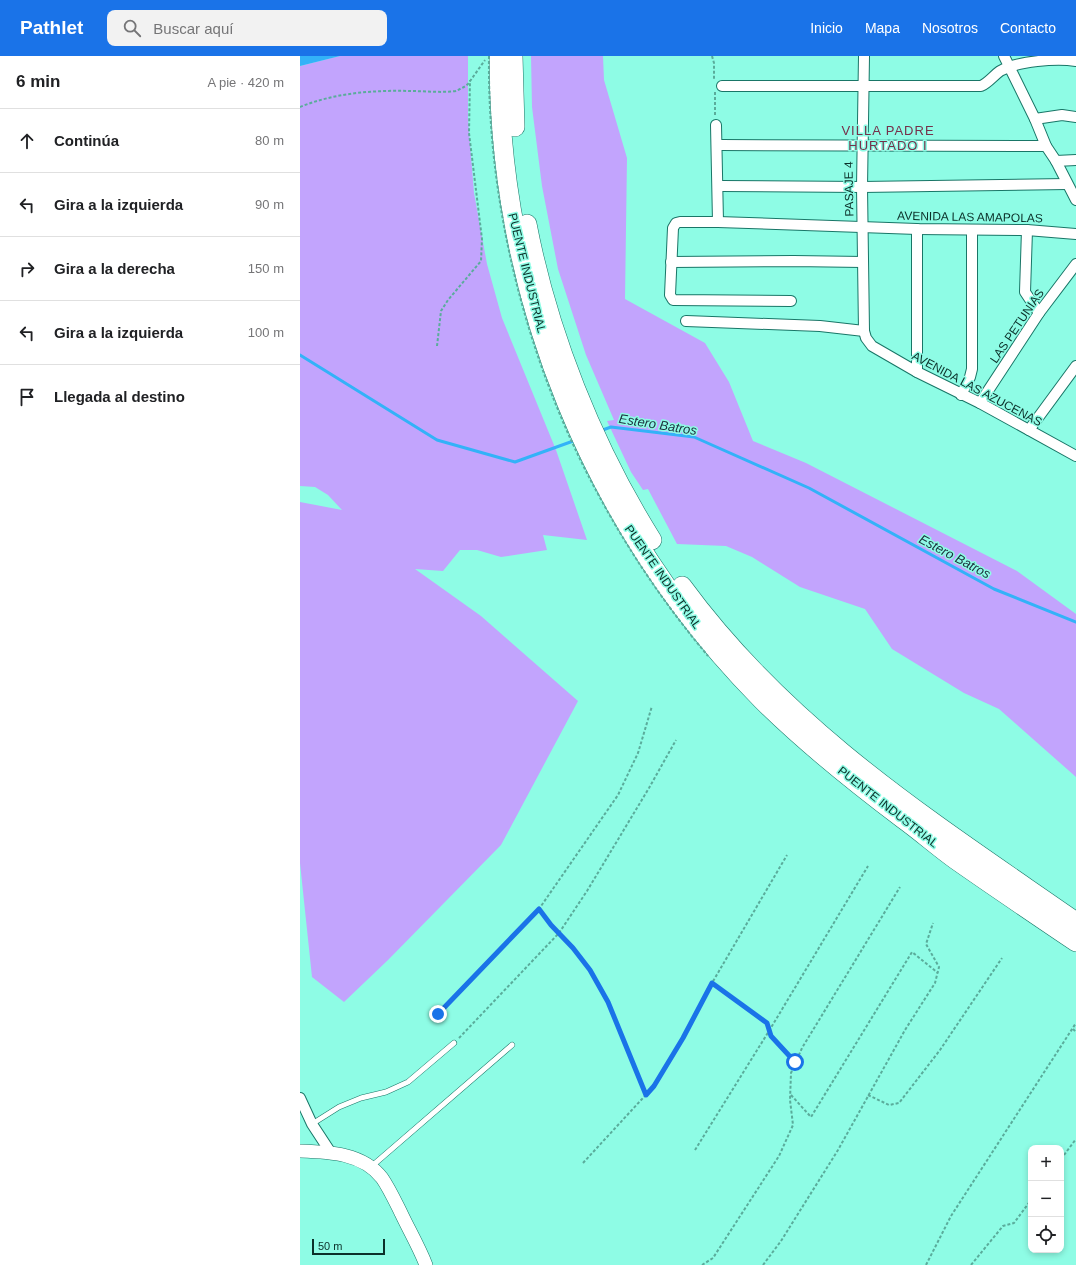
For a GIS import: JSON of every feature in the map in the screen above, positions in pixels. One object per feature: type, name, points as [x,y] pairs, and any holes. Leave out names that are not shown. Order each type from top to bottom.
[{"type":"highway","name":"PUENTE INDUSTRIAL","points":[[499,56],[500,108],[511,209],[529,291],[549,356],[585,446],[615,505],[640,547],[688,616],[716,649],[764,702],[801,736],[845,774],[954,858],[1076,942]]},
{"type":"highway","name":"PUENTE INDUSTRIAL","points":[[513,56],[515,135],[524,206],[530,238],[544,292],[564,356],[592,428],[629,502],[677,578],[716,649],[789,707],[857,766],[911,807],[1076,922]]},
{"type":"street","name":"PASAJE 4","points":[[864,56],[862,146],[863,262],[864,331],[868,342]]},
{"type":"street","points":[[1004,56],[1036,119],[1046,146],[1056,161],[1075,198]]},
{"type":"street","points":[[722,86],[981,86],[1000,72],[1019,65],[1057,59],[1076,61]]},
{"type":"street","points":[[1036,119],[1062,115],[1076,117]]},
{"type":"street","points":[[716,124],[718,222]]},
{"type":"street","points":[[721,145],[1046,146]]},
{"type":"street","points":[[1056,161],[1076,160]]},
{"type":"street","points":[[721,186],[862,187],[1067,184]]},
{"type":"street","name":"AVENIDA LAS AMAPOLAS","points":[[791,301],[675,301],[670,296],[672,228],[680,222],[718,222],[917,229],[1027,230],[1076,234]]},
{"type":"street","points":[[916,372],[917,229]]},
{"type":"street","points":[[961,395],[970,377],[972,369],[972,230]]},
{"type":"street","points":[[1027,230],[1025,292],[1039,314]]},
{"type":"street","points":[[671,262],[863,262]]},
{"type":"street","name":"LAS PETUNIAS","points":[[980,403],[1039,314],[1076,264]]},
{"type":"street","points":[[686,321],[820,326],[864,331]]},
{"type":"street","name":"AVENIDA LAS AZUCENAS","points":[[868,342],[872,346],[916,372],[980,403],[1076,456]]},
{"type":"street","points":[[1029,430],[1076,366]]},
{"type":"street","points":[[300,1098],[312,1124],[332,1153]]},
{"type":"street","points":[[300,1151],[332,1153],[352,1158],[371,1167],[381,1177],[392,1194],[426,1265]]},
{"type":"street","points":[[300,1156],[332,1153]]},
{"type":"lane","points":[[312,1124],[339,1107],[361,1098],[386,1092],[408,1082],[454,1043]]},
{"type":"lane","points":[[371,1167],[512,1045]]},
{"type":"path","points":[[300,108],[329,98],[358,94],[394,91],[456,92],[464,87],[489,56]]},
{"type":"path","points":[[489,56],[493,145],[502,213],[520,294],[548,385],[568,435],[617,528],[672,611],[716,649]]},
{"type":"path","points":[[437,346],[441,311],[448,300],[481,261],[482,239],[469,133],[470,80]]},
{"type":"path","points":[[438,1014],[539,909],[618,796],[638,753],[652,706]]},
{"type":"path","points":[[454,1043],[559,933],[587,892],[676,740]]},
{"type":"path","points":[[583,1164],[654,1086],[787,855]]},
{"type":"path","points":[[695,1150],[769,1031],[868,866]]},
{"type":"path","points":[[702,1265],[713,1258],[779,1156],[793,1125],[790,1094],[790,1072],[802,1048],[900,887]]},
{"type":"path","points":[[539,909],[590,970],[608,1002],[646,1095]]},
{"type":"path","points":[[763,1265],[781,1241],[838,1150],[904,1030],[935,983],[940,967],[926,944],[933,923]]},
{"type":"path","points":[[790,1094],[811,1117],[912,952],[938,973]]},
{"type":"path","points":[[868,1095],[889,1105],[899,1103],[940,1050],[1002,958]]},
{"type":"path","points":[[712,983],[767,1023],[771,1036],[795,1062]]},
{"type":"path","points":[[926,1265],[951,1216],[1076,1023]]},
{"type":"path","points":[[1073,1029],[1076,1032]]},
{"type":"path","points":[[1064,1155],[1076,1139]]},
{"type":"path","points":[[971,1265],[1003,1226],[1014,1222],[1028,1204]]},
{"type":"shaded area","points":[[340,56],[468,56],[468,118],[474,193],[487,264],[502,318],[556,450],[587,540],[543,535],[547,550],[501,557],[477,550],[460,550],[443,571],[415,569],[481,616],[578,701],[501,845],[388,960],[344,1002],[312,977],[300,863],[300,502],[342,510],[328,495],[315,487],[300,486],[300,66]]},
{"type":"shaded area","points":[[531,56],[603,56],[604,80],[627,158],[625,299],[705,343],[729,382],[753,441],[806,463],[1017,571],[1076,614],[1076,777],[999,709],[964,693],[892,649],[865,609],[800,587],[752,557],[726,546],[677,544],[648,489],[643,490],[631,472],[607,421],[614,420],[586,355],[558,269],[542,186],[532,107]]},
{"type":"water","points":[[300,56],[340,56],[300,66]]},
{"type":"waterway","name":"Estero Batros","points":[[300,355],[437,440],[515,462],[576,440]]},
{"type":"waterway","name":"Estero Batros","points":[[600,431],[611,427],[694,437],[809,488],[994,589],[1076,622]]},
{"type":"district","name":"VILLA PADRE HURTADO I","points":[[888,138]]},
{"type":"route","points":[[438,1014],[539,909],[590,970],[608,1002],[646,1095],[654,1086],[683,1038],[712,983],[767,1023],[771,1036],[795,1062]]}]
